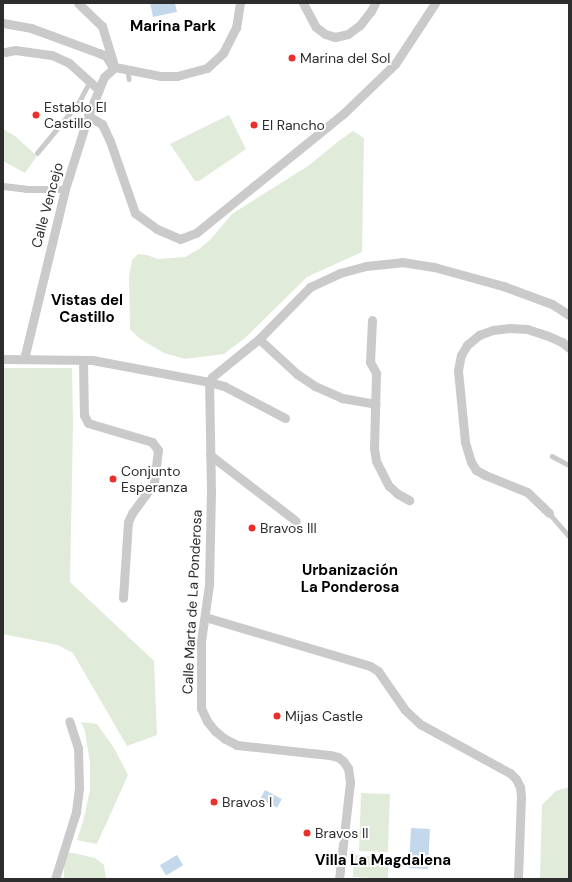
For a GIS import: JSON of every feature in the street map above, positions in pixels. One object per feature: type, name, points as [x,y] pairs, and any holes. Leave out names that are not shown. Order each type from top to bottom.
[{"type":"street","points":[[78,3],[102,26],[115,66]]},
{"type":"street","points":[[3,23],[31,28],[106,56],[111,64],[115,66],[161,76],[177,76],[207,68],[224,53],[236,28],[240,3]]},
{"type":"street","points":[[302,3],[316,27],[325,34],[335,36],[348,34],[360,25],[371,12],[375,3]]},
{"type":"street","points":[[88,116],[102,124],[135,213],[157,229],[180,238],[196,233],[344,113],[395,64],[435,3]]},
{"type":"street","points":[[5,52],[15,50],[52,55],[68,63],[99,90]]},
{"type":"street","name":"Calle Vencejo","points":[[24,359],[65,189],[88,116],[104,77],[115,66]]},
{"type":"street","points":[[3,186],[26,189],[65,189]]},
{"type":"street","points":[[209,382],[212,377],[259,339],[300,296],[316,284],[340,273],[385,263],[418,263],[462,274],[503,286],[552,304],[569,315]]},
{"type":"street","points":[[372,320],[370,362],[376,373],[374,448],[376,461],[389,486],[398,494],[409,500]]},
{"type":"street","points":[[549,513],[528,492],[476,470],[471,462],[465,442],[458,370],[461,355],[467,345],[479,335],[493,330],[510,328],[527,329],[562,342],[569,348]]},
{"type":"street","points":[[259,339],[296,374],[315,386],[342,398],[375,404]]},
{"type":"street","points":[[3,359],[83,360],[209,382],[224,386],[285,418]]},
{"type":"street","points":[[83,360],[84,415],[88,423],[152,442],[158,450],[154,483],[132,513],[128,522],[123,598]]},
{"type":"street","name":"Calle Marta de La Ponderosa","points":[[209,382],[211,492],[209,585],[201,641],[201,708],[207,721],[220,735],[237,745],[338,757],[348,768],[350,775],[348,812],[338,879]]},
{"type":"street","points":[[210,455],[296,521]]},
{"type":"street","points":[[205,617],[370,666],[378,671],[411,717],[420,724],[516,778],[520,787],[521,797],[518,879]]},
{"type":"street","points":[[55,879],[76,812],[79,788],[78,748],[69,721]]},
{"type":"lane","points":[[128,69],[129,78]]},
{"type":"lane","points":[[37,153],[79,102],[89,82]]},
{"type":"lane","points":[[552,456],[569,465]]},
{"type":"lane","points":[[549,513],[569,536]]},
{"type":"green space","points":[[229,115],[246,149],[199,181],[195,181],[170,144]]},
{"type":"green space","points":[[3,129],[15,136],[37,156],[25,173],[3,161]]},
{"type":"green space","points":[[353,131],[364,138],[362,252],[307,277],[245,338],[224,354],[185,359],[164,353],[139,338],[130,329],[129,276],[132,260],[138,254],[147,255],[158,259],[185,257],[199,249],[211,239],[232,214],[308,166]]},
{"type":"green space","points":[[3,368],[72,368],[73,425],[70,582],[154,661],[157,735],[127,746],[73,653],[58,645],[3,634]]},
{"type":"green space","points":[[81,722],[97,724],[114,748],[128,775],[97,844],[77,840],[84,818],[90,790],[90,763],[85,731]]},
{"type":"green space","points":[[569,787],[569,879],[540,879],[542,805],[556,791]]},
{"type":"green space","points":[[361,793],[390,794],[388,852],[359,851]]},
{"type":"green space","points":[[64,853],[73,853],[95,858],[104,865],[106,879],[64,879]]},
{"type":"green space","points":[[354,855],[389,857],[388,879],[353,877]]},
{"type":"water","points":[[150,3],[175,3],[177,12],[153,17]]},
{"type":"water","points":[[265,790],[282,799],[277,808],[260,799]]},
{"type":"water","points":[[411,828],[430,829],[428,869],[409,868]]},
{"type":"water","points":[[177,855],[183,865],[166,876],[160,865]]},
{"type":"place","name":"Marina del Sol","points":[[292,58]]},
{"type":"place","name":"Establo El Castillo","points":[[36,115]]},
{"type":"place","name":"El Rancho","points":[[254,125]]},
{"type":"place","name":"Conjunto Esperanza","points":[[113,479]]},
{"type":"place","name":"Bravos III","points":[[252,528]]},
{"type":"place","name":"Mijas Castle","points":[[277,716]]},
{"type":"place","name":"Bravos I","points":[[214,802]]},
{"type":"place","name":"Bravos II","points":[[307,833]]},
{"type":"district","name":"Marina Park","points":[[173,27]]},
{"type":"district","name":"Vistas del Castillo","points":[[87,308]]},
{"type":"district","name":"Urbanización La Ponderosa","points":[[350,578]]},
{"type":"district","name":"Villa La Magdalena","points":[[383,861]]}]
